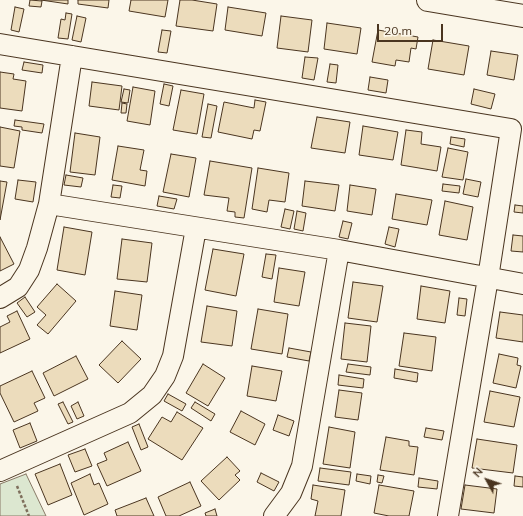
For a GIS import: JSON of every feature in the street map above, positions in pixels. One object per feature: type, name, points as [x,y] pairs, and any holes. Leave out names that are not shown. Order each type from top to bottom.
[{"type":"street","points":[[428,0],[523,16]]},
{"type":"street","points":[[0,44],[511,129],[488,278],[448,516]]},
{"type":"street","points":[[0,298],[18,287],[29,270],[37,248],[49,204],[72,56]]},
{"type":"street","points":[[49,204],[339,250],[523,284]]},
{"type":"street","points":[[0,471],[130,413],[152,395],[165,376],[173,356],[196,228]]},
{"type":"street","points":[[274,516],[291,493],[302,466],[339,250]]},
{"type":"green space","points":[[26,474],[46,516],[0,516],[0,484]]},
{"type":"building","points":[[30,0],[42,1],[41,7],[29,6]]},
{"type":"building","points":[[41,0],[68,0],[68,4]]},
{"type":"building","points":[[78,0],[109,0],[108,8],[78,4]]},
{"type":"building","points":[[131,0],[168,0],[165,17],[129,11]]},
{"type":"building","points":[[180,0],[192,0],[217,4],[213,31],[176,26]]},
{"type":"building","points":[[15,7],[24,9],[19,32],[11,30]]},
{"type":"building","points":[[228,7],[266,13],[262,36],[225,30]]},
{"type":"building","points":[[66,13],[72,14],[68,39],[58,38],[61,19],[65,20]]},
{"type":"building","points":[[77,16],[86,18],[81,42],[72,40]]},
{"type":"building","points":[[281,16],[312,20],[308,52],[277,48]]},
{"type":"building","points":[[327,23],[361,28],[357,54],[324,49]]},
{"type":"building","points":[[162,30],[171,31],[167,53],[158,52]]},
{"type":"building","points":[[378,30],[418,37],[416,49],[411,48],[409,62],[396,60],[395,66],[372,62]]},
{"type":"building","points":[[433,40],[469,46],[464,75],[428,69]]},
{"type":"building","points":[[491,51],[518,55],[514,80],[487,75]]},
{"type":"building","points":[[305,57],[318,58],[314,80],[302,78]]},
{"type":"building","points":[[24,62],[43,65],[42,73],[22,70]]},
{"type":"building","points":[[330,64],[338,65],[336,83],[327,82]]},
{"type":"building","points":[[0,72],[14,74],[13,79],[26,81],[22,111],[0,108]]},
{"type":"building","points":[[370,77],[388,80],[386,93],[368,90]]},
{"type":"building","points":[[92,82],[122,86],[119,110],[89,106]]},
{"type":"building","points":[[164,84],[173,86],[169,106],[160,104]]},
{"type":"building","points":[[133,87],[155,91],[150,125],[127,121]]},
{"type":"building","points":[[124,89],[130,90],[128,103],[121,102]]},
{"type":"building","points":[[474,89],[495,94],[491,109],[471,104]]},
{"type":"building","points":[[181,90],[204,94],[197,134],[173,130]]},
{"type":"building","points":[[255,100],[266,102],[260,131],[254,130],[252,139],[218,132],[224,102],[254,108]]},
{"type":"building","points":[[122,103],[127,104],[126,113],[121,113]]},
{"type":"building","points":[[208,104],[217,106],[211,138],[202,137]]},
{"type":"building","points":[[317,117],[350,122],[345,153],[311,148]]},
{"type":"building","points":[[15,120],[44,124],[42,133],[22,130],[22,127],[14,126]]},
{"type":"building","points":[[363,126],[398,132],[393,160],[359,155]]},
{"type":"building","points":[[0,127],[20,131],[14,168],[0,166]]},
{"type":"building","points":[[406,130],[422,132],[421,144],[441,147],[437,171],[401,165]]},
{"type":"building","points":[[75,133],[100,137],[95,175],[70,172]]},
{"type":"building","points":[[451,137],[465,139],[464,147],[450,144]]},
{"type":"building","points":[[118,146],[144,150],[140,170],[147,171],[145,186],[112,180]]},
{"type":"building","points":[[448,148],[468,152],[463,180],[442,177]]},
{"type":"building","points":[[171,154],[196,158],[189,197],[163,192]]},
{"type":"building","points":[[210,161],[252,168],[244,218],[235,217],[235,212],[227,211],[229,198],[204,195]]},
{"type":"building","points":[[258,168],[289,173],[285,202],[269,200],[267,212],[252,209]]},
{"type":"building","points":[[66,175],[83,178],[81,187],[64,185]]},
{"type":"building","points":[[466,179],[481,182],[478,197],[463,194]]},
{"type":"building","points":[[18,180],[36,182],[33,202],[15,199]]},
{"type":"building","points":[[0,181],[7,182],[0,220]]},
{"type":"building","points":[[305,181],[339,185],[335,211],[302,206]]},
{"type":"building","points":[[443,184],[460,186],[459,193],[442,191]]},
{"type":"building","points":[[113,185],[122,186],[120,198],[111,197]]},
{"type":"building","points":[[350,185],[376,189],[372,215],[347,211]]},
{"type":"building","points":[[396,194],[432,200],[427,225],[392,219]]},
{"type":"building","points":[[159,196],[177,199],[174,209],[157,206]]},
{"type":"building","points":[[445,201],[473,207],[467,240],[439,235]]},
{"type":"building","points":[[515,205],[523,206],[523,213],[514,212]]},
{"type":"building","points":[[285,209],[294,211],[290,229],[281,227]]},
{"type":"building","points":[[297,211],[306,213],[303,231],[294,229]]},
{"type":"building","points":[[343,221],[352,223],[348,239],[339,237]]},
{"type":"building","points":[[64,227],[92,232],[85,275],[57,270]]},
{"type":"building","points":[[389,227],[399,229],[395,247],[385,244]]},
{"type":"building","points":[[513,235],[523,236],[523,252],[511,251]]},
{"type":"building","points":[[0,237],[14,264],[0,271]]},
{"type":"building","points":[[122,239],[152,243],[147,282],[117,279]]},
{"type":"building","points":[[213,249],[244,254],[236,296],[205,290]]},
{"type":"building","points":[[266,254],[276,255],[272,279],[262,277]]},
{"type":"building","points":[[279,268],[305,272],[299,306],[274,302]]},
{"type":"building","points":[[353,282],[383,286],[377,322],[348,318]]},
{"type":"building","points":[[57,284],[76,301],[48,334],[37,325],[46,315],[37,307]]},
{"type":"building","points":[[421,286],[450,291],[445,323],[417,319]]},
{"type":"building","points":[[115,291],[142,295],[137,330],[110,326]]},
{"type":"building","points":[[25,297],[35,312],[27,317],[17,303]]},
{"type":"building","points":[[459,298],[467,299],[465,316],[457,315]]},
{"type":"building","points":[[207,306],[237,311],[232,346],[201,342]]},
{"type":"building","points":[[258,309],[288,314],[282,354],[251,349]]},
{"type":"building","points":[[17,311],[30,339],[0,353],[0,327],[10,322],[7,316]]},
{"type":"building","points":[[500,312],[523,315],[523,342],[496,338]]},
{"type":"building","points":[[345,323],[371,326],[367,362],[341,359]]},
{"type":"building","points":[[404,333],[436,337],[432,371],[399,366]]},
{"type":"building","points":[[122,341],[141,359],[118,383],[99,365]]},
{"type":"building","points":[[289,348],[311,352],[309,361],[287,357]]},
{"type":"building","points":[[499,354],[518,358],[517,365],[521,366],[516,388],[493,383]]},
{"type":"building","points":[[76,356],[88,379],[54,396],[43,373]]},
{"type":"building","points":[[203,364],[225,378],[208,406],[186,393]]},
{"type":"building","points":[[348,364],[371,367],[370,375],[346,372]]},
{"type":"building","points":[[252,366],[282,371],[276,401],[247,396]]},
{"type":"building","points":[[395,369],[418,373],[417,382],[394,378]]},
{"type":"building","points":[[32,371],[45,398],[34,403],[38,411],[14,422],[0,393],[0,386]]},
{"type":"building","points":[[339,375],[364,379],[363,388],[338,385]]},
{"type":"building","points":[[339,390],[362,393],[358,420],[335,417]]},
{"type":"building","points":[[490,391],[520,397],[514,427],[484,422]]},
{"type":"building","points":[[168,394],[186,404],[182,411],[164,401]]},
{"type":"building","points":[[63,402],[73,422],[68,424],[58,404]]},
{"type":"building","points":[[78,402],[84,416],[77,419],[71,406]]},
{"type":"building","points":[[195,402],[215,414],[211,421],[191,408]]},
{"type":"building","points":[[241,411],[265,424],[255,445],[230,432]]},
{"type":"building","points":[[177,412],[203,428],[182,460],[148,439],[162,417],[171,422]]},
{"type":"building","points":[[278,415],[294,421],[289,436],[273,430]]},
{"type":"building","points":[[30,423],[37,441],[20,448],[13,430]]},
{"type":"building","points":[[139,424],[148,447],[141,450],[132,427]]},
{"type":"building","points":[[329,427],[355,432],[350,468],[323,464]]},
{"type":"building","points":[[426,428],[444,431],[442,440],[424,437]]},
{"type":"building","points":[[386,437],[409,441],[409,446],[418,447],[414,475],[380,470]]},
{"type":"building","points":[[477,439],[517,445],[513,473],[472,468]]},
{"type":"building","points":[[128,442],[141,471],[107,486],[97,464],[107,460],[104,453]]},
{"type":"building","points":[[85,449],[92,466],[75,472],[68,455]]},
{"type":"building","points":[[227,457],[240,471],[235,475],[240,480],[219,500],[201,481]]},
{"type":"building","points":[[60,464],[72,495],[48,505],[35,474]]},
{"type":"building","points":[[320,468],[351,472],[349,485],[318,481]]},
{"type":"building","points":[[261,473],[279,482],[274,491],[257,482]]},
{"type":"building","points":[[90,474],[94,485],[99,483],[108,504],[84,515],[71,483]]},
{"type":"building","points":[[357,474],[371,476],[370,484],[356,481]]},
{"type":"building","points":[[378,475],[384,476],[382,483],[377,482]]},
{"type":"building","points":[[515,476],[523,477],[523,487],[514,486]]},
{"type":"building","points":[[419,478],[438,481],[437,489],[418,487]]},
{"type":"building","points":[[190,482],[201,506],[179,516],[166,516],[158,497]]},
{"type":"building","points":[[313,485],[345,490],[341,516],[315,516],[318,501],[311,499]]},
{"type":"building","points":[[379,485],[414,491],[409,516],[389,516],[374,513]]},
{"type":"building","points":[[465,485],[497,489],[494,513],[461,509]]},
{"type":"building","points":[[146,498],[154,516],[117,516],[115,510]]},
{"type":"building","points":[[215,509],[217,516],[206,516],[205,513]]}]
